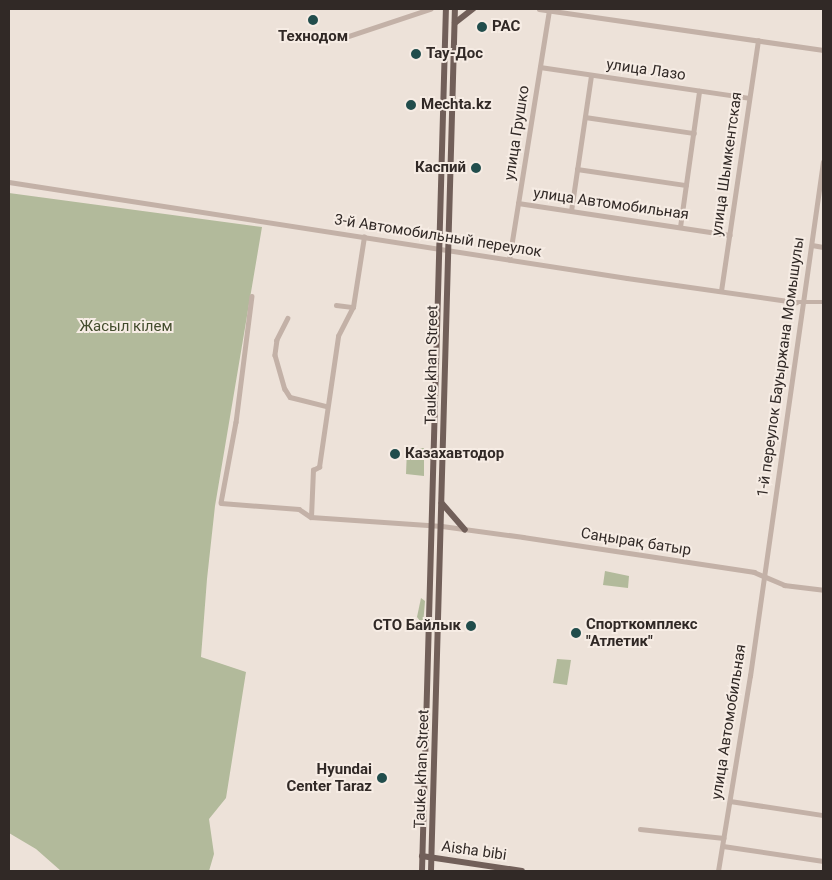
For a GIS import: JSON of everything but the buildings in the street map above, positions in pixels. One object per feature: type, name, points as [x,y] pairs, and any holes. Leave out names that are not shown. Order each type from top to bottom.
[{"type":"main road","name":"Tauke khan Street","points":[[422,871],[446,9]]},
{"type":"main road","name":"Tauke khan Street","points":[[431,871],[442,526],[446,248],[455,9]]},
{"type":"main road","points":[[455,23],[473,9]]},
{"type":"main road","points":[[442,503],[465,529]]},
{"type":"main road","name":"Aisha bibi","points":[[422,856],[522,871]]},
{"type":"street","points":[[322,40],[346,37],[430,9]]},
{"type":"street","points":[[539,9],[823,50]]},
{"type":"street","name":"улица Грушко","points":[[509,260],[549,10]]},
{"type":"street","name":"улица Шымкентская","points":[[721,291],[758,41]]},
{"type":"street","name":"улица Лазо","points":[[540,67],[749,98]]},
{"type":"street","points":[[571,211],[591,75]]},
{"type":"street","points":[[680,227],[699,91]]},
{"type":"street","points":[[585,117],[694,133]]},
{"type":"street","name":"1-й переулок Бауыржана Момышулы","points":[[764,576],[823,162]]},
{"type":"street","points":[[577,169],[686,185]]},
{"type":"street","name":"3-й Автомобильный переулок","points":[[9,182],[446,248],[509,260],[721,291],[823,302]]},
{"type":"street","name":"улица Автомобильная","points":[[518,203],[730,234]]},
{"type":"street","points":[[310,517],[313,470],[319,467],[338,336],[353,307],[364,237]]},
{"type":"street","points":[[812,245],[823,247]]},
{"type":"street","name":"Саңырақ батыр","points":[[252,296],[236,422],[221,503],[299,508],[310,517],[465,529],[658,557],[764,576],[784,585],[823,590]]},
{"type":"street","points":[[336,305],[353,307]]},
{"type":"street","points":[[288,318],[277,340],[275,355],[285,389],[290,397],[327,406]]},
{"type":"street","name":"улица Автомобильная","points":[[718,871],[764,576]]},
{"type":"street","points":[[730,801],[823,815]]},
{"type":"street","points":[[640,829],[724,838]]},
{"type":"street","points":[[723,846],[823,861]]},
{"type":"green space","name":"Жасыл кілем","points":[[9,193],[262,227],[215,506],[207,579],[201,657],[246,672],[226,798],[209,819],[214,854],[209,871],[61,871],[36,849],[9,833]]},
{"type":"green space","points":[[424,448],[424,476],[406,474],[407,449]]},
{"type":"green space","points":[[605,571],[629,576],[628,588],[603,585]]},
{"type":"green space","points":[[421,598],[425,601],[423,625],[417,617]]},
{"type":"green space","points":[[557,659],[571,660],[567,685],[553,683]]},
{"type":"place","name":"Технодом","points":[[313,20]]},
{"type":"place","name":"РАС","points":[[482,27]]},
{"type":"place","name":"Тау-Дос","points":[[416,54]]},
{"type":"place","name":"Mechta.kz","points":[[411,105]]},
{"type":"place","name":"Каспий","points":[[476,168]]},
{"type":"place","name":"Казахавтодор","points":[[395,454]]},
{"type":"place","name":"СТО Байлык","points":[[471,626]]},
{"type":"place","name":"Спорткомплекс \"Атлетик\"","points":[[576,633]]},
{"type":"place","name":"Hyundai Center Taraz","points":[[382,778]]}]
